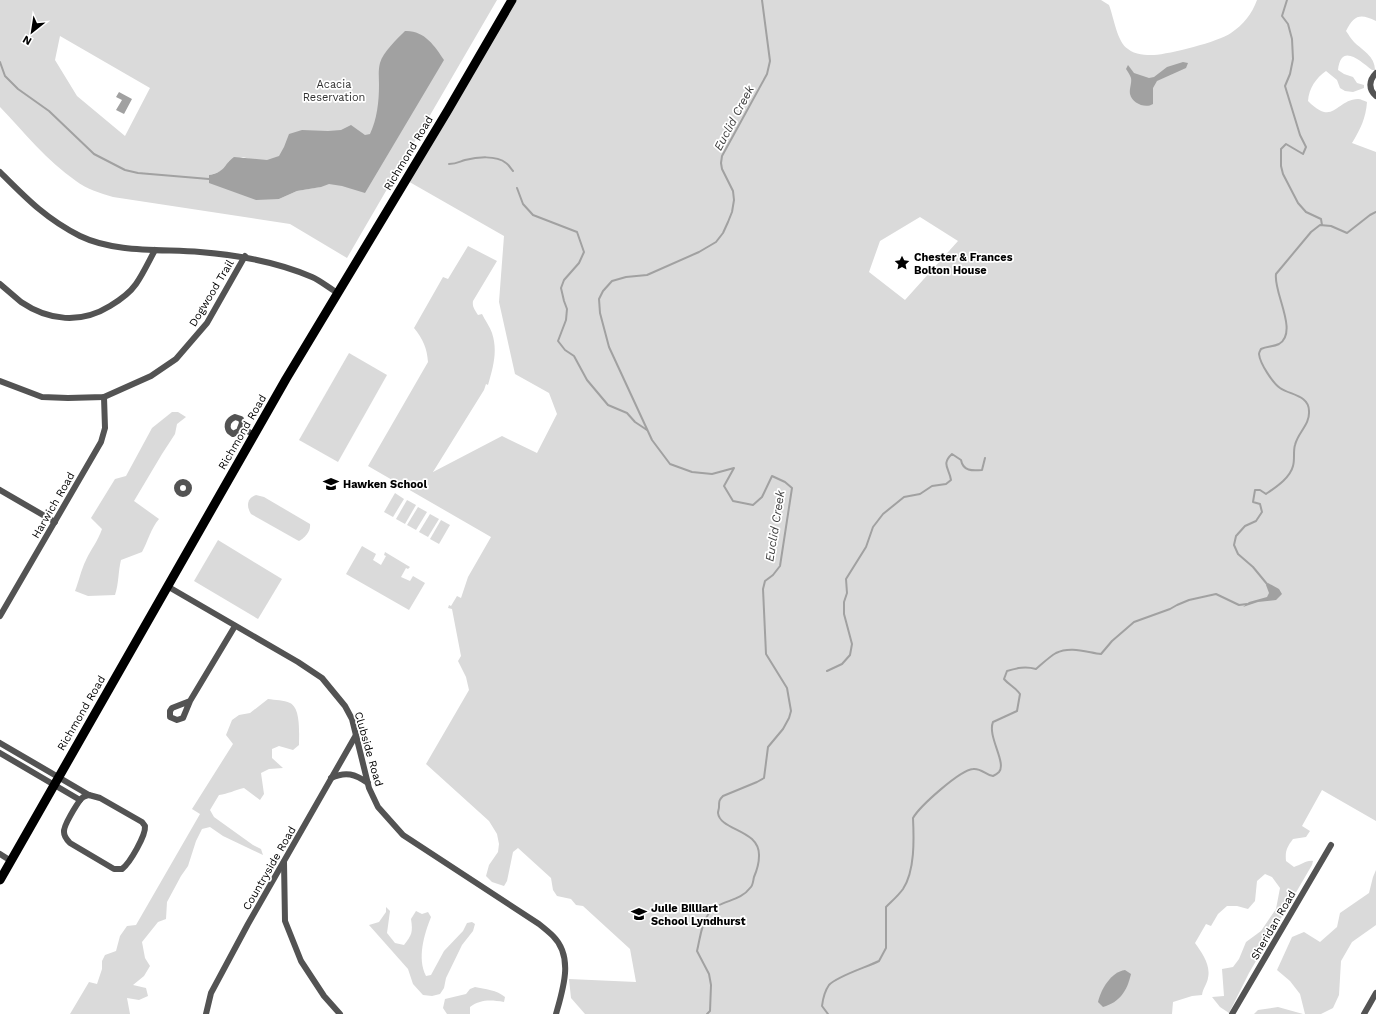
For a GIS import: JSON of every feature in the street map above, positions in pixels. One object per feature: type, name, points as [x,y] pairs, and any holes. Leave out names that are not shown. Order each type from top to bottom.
[{"type":"main road","name":"Richmond Road","points":[[0,880],[254,435],[512,0]]},
{"type":"street","points":[[1376,73],[1372,78],[1370,85],[1372,92],[1376,96]]},
{"type":"street","points":[[0,172],[34,206],[48,217],[81,237],[115,247],[245,256],[294,270],[314,278],[338,293]]},
{"type":"street","points":[[0,284],[22,302],[46,315],[64,318],[79,318],[102,312],[122,299],[135,285],[155,250]]},
{"type":"street","name":"Dogwood Trail","points":[[0,381],[42,397],[104,398],[151,376],[176,359],[207,323],[245,256]]},
{"type":"street","name":"Harwich Road","points":[[0,616],[100,442],[105,428],[104,398]]},
{"type":"street","points":[[241,427],[254,435]]},
{"type":"street","points":[[0,490],[55,522]]},
{"type":"street","name":"Clubside Road","points":[[167,586],[298,662],[322,678],[345,706],[352,719],[368,783],[378,807],[403,835],[539,924],[554,937],[564,955],[565,978],[556,1014]]},
{"type":"street","points":[[190,701],[234,626]]},
{"type":"street","name":"Countryside Road","points":[[206,1014],[211,993],[248,924],[356,735]]},
{"type":"street","points":[[0,743],[56,781],[80,800]]},
{"type":"street","points":[[0,753],[56,781],[100,798],[142,822],[145,826],[143,835],[129,861],[122,869],[114,869],[70,843],[65,837],[64,827],[80,800],[84,796],[90,795]]},
{"type":"street","points":[[331,778],[338,775],[349,774],[359,777],[368,783]]},
{"type":"street","name":"Sheridan Road","points":[[1232,1014],[1330,846]]},
{"type":"street","points":[[0,854],[11,861]]},
{"type":"street","points":[[284,861],[285,921],[301,961],[324,996],[340,1014]]},
{"type":"street","points":[[1364,1014],[1376,993]]},
{"type":"green space","name":"Acacia Reservation","points":[[0,0],[497,0],[347,258],[290,224],[113,197],[89,189],[55,165],[0,107]],"holes":[[[60,36],[150,88],[125,136],[77,96],[55,60]],[[243,157],[253,160],[267,160],[320,187],[297,191],[279,199],[209,175],[221,171],[226,167],[229,161]]]},
{"type":"green space","points":[[512,0],[1101,0],[1109,5],[1118,35],[1124,46],[1137,54],[1154,55],[1194,47],[1216,40],[1231,33],[1243,23],[1253,10],[1257,0],[1376,0],[1376,21],[1362,16],[1358,17],[1352,22],[1346,31],[1354,42],[1373,61],[1375,70],[1372,70],[1352,56],[1347,56],[1343,57],[1338,70],[1353,77],[1357,83],[1364,85],[1364,88],[1353,92],[1345,91],[1340,88],[1337,80],[1326,71],[1314,84],[1308,101],[1324,112],[1334,110],[1350,100],[1359,99],[1367,102],[1362,124],[1352,143],[1376,152],[1376,821],[1322,790],[1302,826],[1310,831],[1306,837],[1293,839],[1286,852],[1286,861],[1294,867],[1310,861],[1313,861],[1312,865],[1249,973],[1229,1013],[1220,1007],[1212,997],[1224,996],[1222,969],[1233,967],[1239,959],[1246,942],[1261,931],[1276,909],[1280,888],[1272,877],[1265,874],[1257,881],[1255,901],[1248,909],[1237,906],[1227,906],[1218,914],[1211,926],[1206,924],[1195,943],[1205,959],[1209,973],[1202,995],[1192,996],[1173,1002],[1172,1014],[585,1014],[571,998],[569,979],[636,982],[630,949],[583,906],[576,905],[571,899],[557,896],[553,890],[551,878],[518,848],[513,852],[507,881],[504,886],[492,882],[486,876],[489,865],[498,852],[499,844],[497,834],[489,821],[426,764],[469,690],[466,677],[458,661],[461,656],[452,609],[448,608],[457,596],[461,598],[468,577],[491,537],[368,466],[428,362],[424,344],[414,328],[443,277],[448,279],[468,246],[497,261],[473,301],[474,308],[478,315],[482,314],[492,333],[495,353],[488,385],[486,384],[484,390],[433,472],[502,436],[537,453],[557,414],[549,393],[515,374],[499,302],[504,236],[406,180]],"holes":[[[920,217],[958,241],[905,300],[869,272],[880,241]]]},
{"type":"green space","points":[[349,353],[387,375],[338,462],[299,440]]},
{"type":"green space","points":[[172,412],[178,412],[186,417],[177,424],[175,434],[134,501],[159,519],[142,552],[121,560],[115,595],[88,596],[75,591],[84,564],[102,529],[91,518],[115,479],[126,476],[152,428]]},
{"type":"green space","points":[[395,493],[404,499],[393,517],[384,512]]},
{"type":"green space","points":[[256,495],[264,497],[310,524],[310,529],[307,534],[299,541],[251,514],[248,508],[248,503],[253,496]]},
{"type":"green space","points":[[407,500],[416,505],[405,524],[396,519]]},
{"type":"green space","points":[[418,507],[427,512],[416,530],[407,525]]},
{"type":"green space","points":[[430,514],[439,519],[428,537],[419,532]]},
{"type":"green space","points":[[441,520],[450,525],[439,544],[430,539]]},
{"type":"green space","points":[[218,540],[282,579],[258,619],[194,581]]},
{"type":"green space","points":[[362,546],[376,554],[373,560],[381,565],[386,556],[384,555],[385,552],[410,567],[408,569],[406,568],[401,577],[410,581],[413,576],[425,583],[409,610],[346,574]]},
{"type":"green space","points":[[268,699],[285,701],[294,706],[299,722],[299,745],[293,750],[279,746],[272,749],[272,758],[283,768],[269,769],[261,773],[264,794],[260,800],[244,788],[219,795],[210,810],[214,817],[261,849],[263,855],[223,836],[210,827],[202,829],[196,841],[188,866],[167,902],[166,919],[158,922],[142,942],[145,958],[150,966],[144,976],[133,985],[146,988],[148,996],[139,1000],[127,998],[130,1014],[70,1014],[89,982],[97,984],[102,969],[102,961],[105,955],[116,951],[120,936],[127,926],[136,925],[200,814],[192,809],[233,744],[226,735],[232,720],[239,715],[250,713]]},
{"type":"green space","points":[[1376,870],[1376,925],[1352,942],[1341,961],[1339,995],[1333,1008],[1321,1014],[1305,1014],[1300,994],[1290,981],[1277,970],[1292,937],[1304,932],[1320,942],[1337,927],[1340,913],[1369,893]]},
{"type":"green space","points":[[386,907],[390,911],[387,933],[395,943],[404,945],[409,939],[412,927],[411,919],[416,911],[422,914],[428,912],[431,917],[422,946],[422,962],[426,976],[431,975],[444,951],[463,931],[467,923],[472,922],[475,924],[473,931],[462,945],[440,994],[432,996],[423,995],[413,984],[408,969],[369,925],[379,922],[386,912]]},
{"type":"green space","points":[[475,987],[498,993],[505,997],[504,1002],[482,1001],[470,1007],[470,1014],[447,1014],[443,1008],[445,999],[466,994],[470,989]]},
{"type":"green space","points":[[1278,1007],[1303,1014],[1254,1014],[1258,1010]]},
{"type":"shaded area","points":[[405,31],[412,31],[423,36],[433,44],[444,60],[365,193],[342,186],[329,184],[321,187],[297,191],[279,199],[256,200],[209,183],[209,175],[219,172],[234,157],[267,160],[279,156],[289,134],[302,130],[341,130],[351,125],[365,135],[370,134],[377,110],[380,63],[387,50]]},
{"type":"shaded area","points":[[1183,62],[1188,63],[1186,68],[1157,81],[1153,88],[1153,104],[1146,106],[1133,100],[1130,94],[1131,78],[1126,69],[1128,65],[1134,73],[1149,78],[1154,77],[1167,67]]},
{"type":"shaded area","points":[[119,92],[132,99],[124,114],[116,110],[122,100],[116,97]]},
{"type":"shaded area","points":[[1268,583],[1279,589],[1282,594],[1276,600],[1258,602],[1243,607],[1249,602],[1267,597],[1269,593],[1266,585]]},
{"type":"shaded area","points":[[1125,970],[1131,974],[1125,991],[1114,1002],[1103,1007],[1098,1002],[1104,987],[1115,974]]},
{"type":"waterway","name":"Euclid Creek","points":[[707,1014],[710,1011],[711,985],[709,974],[697,951],[702,927],[706,917],[713,909],[746,893],[752,885],[759,859],[758,847],[753,840],[747,835],[725,824],[720,819],[718,813],[720,801],[723,796],[764,778],[768,747],[783,729],[791,711],[787,688],[766,654],[763,589],[765,581],[773,575],[780,566],[792,488],[785,482],[772,476],[762,497],[753,505],[733,501],[724,486],[734,468],[712,474],[692,472],[670,464],[652,440],[609,347],[600,313],[599,299],[603,291],[612,281],[626,277],[647,275],[699,252],[716,242],[723,233],[732,212],[734,200],[733,191],[722,169],[722,156],[767,74],[770,61],[762,0]]},
{"type":"waterway","points":[[1287,0],[1282,16],[1288,24],[1292,39],[1293,59],[1290,74],[1285,86],[1300,135],[1306,147],[1303,154],[1286,144],[1281,149],[1281,166],[1283,174],[1298,203],[1306,212],[1321,219],[1322,225]]},
{"type":"waterway","points":[[0,62],[5,76],[18,89],[49,111],[94,154],[125,170],[138,173],[209,179]]},
{"type":"waterway","points":[[449,164],[486,157],[502,160],[513,171]]},
{"type":"waterway","points":[[517,188],[523,204],[533,215],[577,232],[584,252],[579,263],[564,280],[561,288],[567,309],[566,320],[558,341],[565,350],[574,356],[587,380],[608,405],[627,413],[635,422],[647,430]]},
{"type":"waterway","points":[[1267,584],[1253,567],[1238,554],[1234,545],[1236,536],[1245,526],[1256,521],[1262,512],[1260,504],[1253,502],[1255,490],[1260,490],[1266,494],[1282,482],[1289,474],[1294,463],[1295,445],[1309,416],[1306,402],[1298,396],[1277,386],[1267,373],[1260,358],[1259,353],[1261,349],[1279,344],[1287,331],[1284,311],[1276,282],[1276,274],[1311,232],[1320,225],[1331,226],[1347,233],[1376,212]]},
{"type":"waterway","points":[[827,671],[842,664],[850,655],[852,644],[844,614],[844,602],[847,593],[846,579],[866,547],[873,527],[883,514],[904,497],[920,494],[932,486],[946,484],[951,480],[946,463],[952,454],[961,460],[962,464],[968,470],[982,470],[985,458]]},
{"type":"waterway","points":[[828,1014],[822,1006],[824,995],[829,985],[845,975],[879,961],[886,948],[886,907],[903,889],[910,873],[913,855],[913,818],[917,812],[941,789],[959,775],[967,771],[976,769],[993,776],[999,772],[1001,762],[993,734],[993,722],[1017,711],[1020,694],[1004,679],[1007,671],[1021,668],[1036,669],[1056,653],[1061,651],[1078,650],[1101,654],[1112,641],[1134,622],[1170,609],[1189,600],[1216,594],[1239,605],[1247,604]]},
{"type":"place","name":"Chester & Frances Bolton House","points":[[902,263]]},
{"type":"place","name":"Hawken School","points":[[331,484]]},
{"type":"place","name":"Julie Billiart School Lyndhurst","points":[[639,914]]}]
